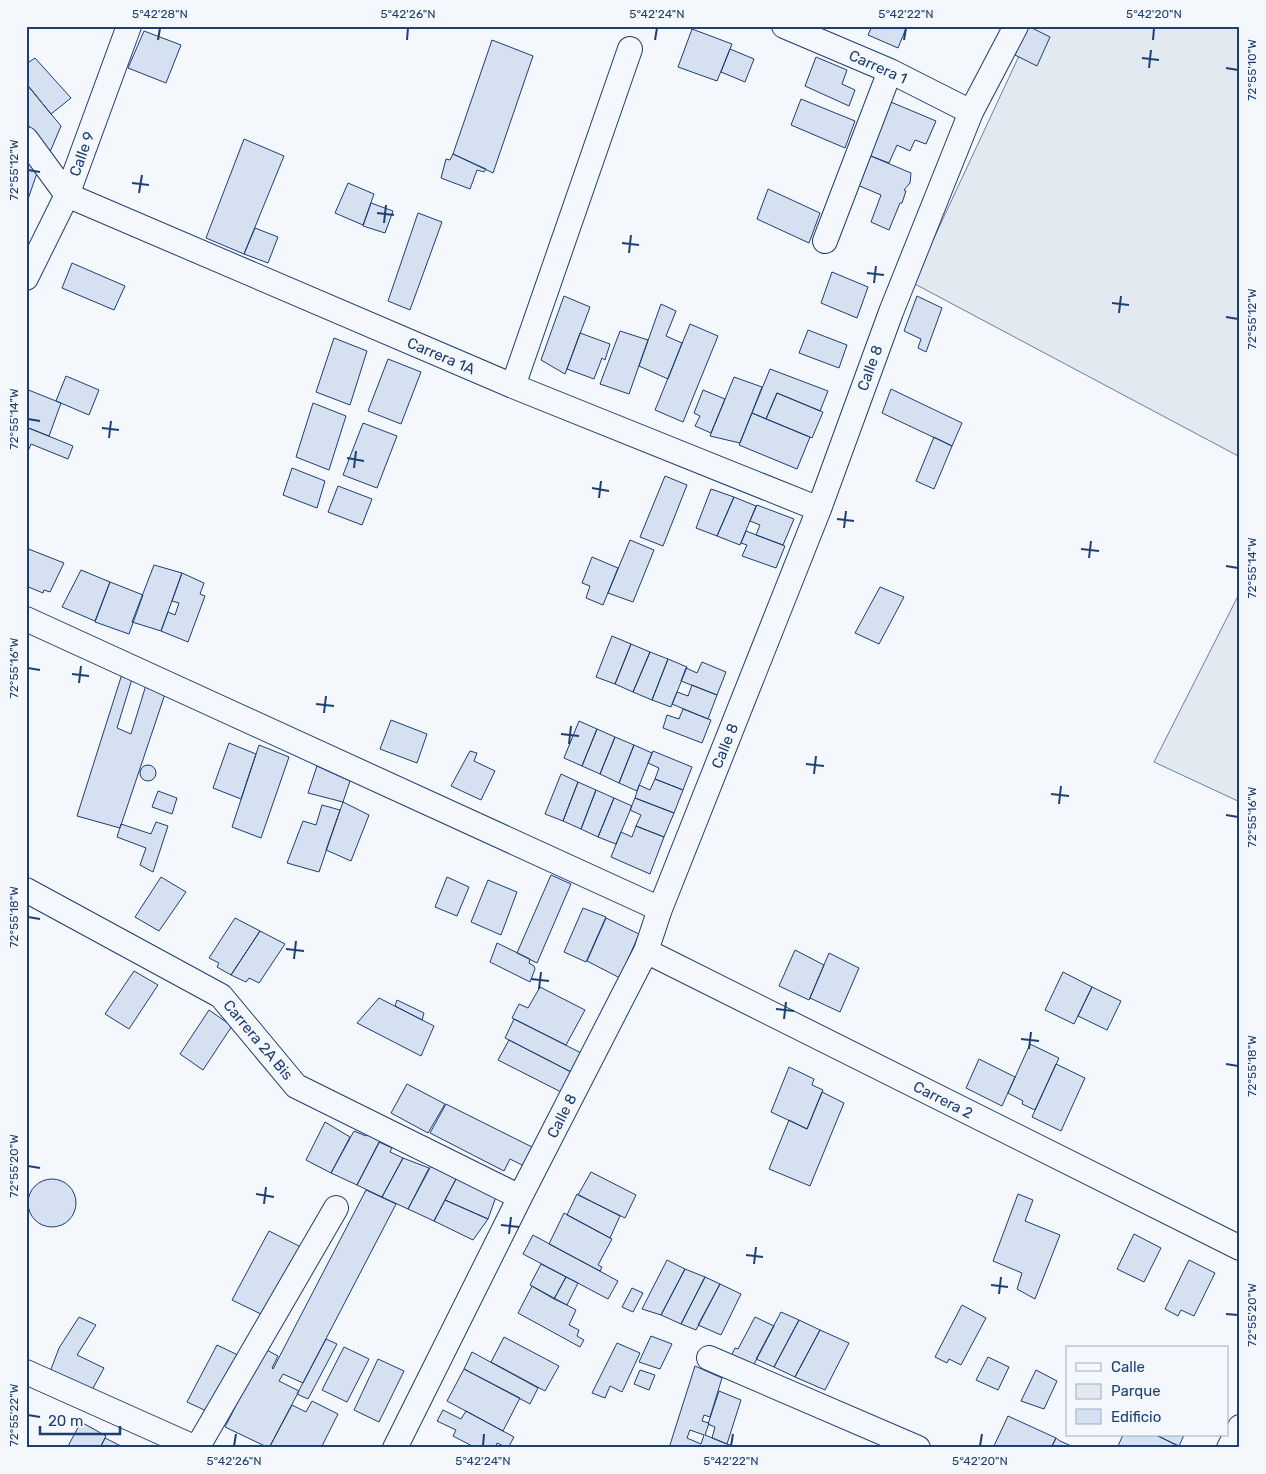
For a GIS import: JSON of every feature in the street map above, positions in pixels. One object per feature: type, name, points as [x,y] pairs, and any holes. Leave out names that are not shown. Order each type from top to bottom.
[{"type":"street","name":"Calle 9","points":[[26,278],[67,195],[129,26]]},
{"type":"street","name":"Carrera 1","points":[[784,26],[890,71],[971,112]]},
{"type":"street","name":"Calle 8","points":[[395,1448],[520,1197],[646,951],[660,909],[819,509],[891,312],[971,112],[1016,26]]},
{"type":"street","points":[[513,386],[630,49]]},
{"type":"street","points":[[825,241],[890,71]]},
{"type":"street","points":[[26,139],[67,195]]},
{"type":"street","name":"Carrera 1A","points":[[67,195],[513,386],[819,509]]},
{"type":"street","points":[[26,619],[660,909]]},
{"type":"street","name":"Carrera 2A Bis","points":[[26,890],[221,996],[296,1086],[520,1197]]},
{"type":"street","name":"Carrera 2","points":[[646,951],[1240,1248]]},
{"type":"street","points":[[26,1372],[197,1448],[336,1208]]},
{"type":"street","points":[[709,1358],[918,1448]]},
{"type":"street","points":[[1229,1448],[1240,1427]]},
{"type":"green space","points":[[1033,26],[1240,26],[1240,457],[913,283]]},
{"type":"green space","points":[[1240,592],[1240,802],[1154,762]]},
{"type":"building","points":[[872,26],[907,26],[898,48],[868,35]]},
{"type":"building","points":[[1028,26],[1050,37],[1037,66],[1015,55]]},
{"type":"building","points":[[692,29],[732,44],[717,81],[678,67]]},
{"type":"building","points":[[144,31],[181,45],[166,83],[128,68]]},
{"type":"building","points":[[492,40],[533,56],[493,173],[453,154]]},
{"type":"building","points":[[730,49],[754,59],[745,82],[721,72]]},
{"type":"building","points":[[816,57],[847,70],[842,84],[855,90],[849,106],[805,86]]},
{"type":"building","points":[[35,58],[71,98],[51,114],[26,83],[26,64]]},
{"type":"building","points":[[28,86],[61,126],[50,152],[26,122],[26,87]]},
{"type":"building","points":[[801,99],[855,121],[845,148],[791,125]]},
{"type":"building","points":[[886,100],[936,121],[926,144],[915,140],[910,151],[897,145],[889,163],[866,154]]},
{"type":"building","points":[[244,139],[284,156],[244,254],[206,238]]},
{"type":"building","points":[[453,154],[486,169],[484,172],[477,170],[470,189],[441,178],[446,159],[450,160]]},
{"type":"building","points":[[866,154],[911,173],[910,183],[904,190],[906,191],[902,203],[900,203],[889,230],[871,222],[881,195],[855,184]]},
{"type":"building","points":[[26,159],[37,173],[26,205]]},
{"type":"building","points":[[348,183],[374,194],[363,225],[335,213]]},
{"type":"building","points":[[768,189],[820,213],[809,243],[757,219]]},
{"type":"building","points":[[371,203],[393,211],[385,233],[363,226]]},
{"type":"building","points":[[418,213],[442,222],[410,310],[388,301]]},
{"type":"building","points":[[255,228],[278,237],[268,263],[244,254]]},
{"type":"building","points":[[72,263],[125,286],[114,310],[62,288]]},
{"type":"building","points":[[832,272],[868,287],[857,318],[821,303]]},
{"type":"building","points":[[564,296],[590,307],[565,374],[541,360]]},
{"type":"building","points":[[917,296],[942,308],[926,352],[918,348],[921,339],[904,331]]},
{"type":"building","points":[[661,304],[676,311],[666,336],[682,343],[668,379],[639,366]]},
{"type":"building","points":[[690,324],[718,336],[683,422],[655,410]]},
{"type":"building","points":[[808,330],[847,345],[839,368],[799,353]]},
{"type":"building","points":[[620,331],[648,340],[629,394],[600,384]]},
{"type":"building","points":[[580,333],[610,344],[605,360],[602,358],[594,379],[567,369]]},
{"type":"building","points":[[334,338],[367,351],[350,405],[316,392]]},
{"type":"building","points":[[388,359],[421,372],[401,424],[368,411]]},
{"type":"building","points":[[770,369],[828,391],[820,411],[777,393],[766,419],[752,413]]},
{"type":"building","points":[[66,376],[99,390],[89,415],[56,401]]},
{"type":"building","points":[[734,377],[762,387],[740,443],[710,436]]},
{"type":"building","points":[[26,389],[61,403],[49,436],[26,427]]},
{"type":"building","points":[[891,389],[962,423],[952,446],[882,413]]},
{"type":"building","points":[[703,390],[725,399],[711,433],[695,426],[700,416],[694,413]]},
{"type":"building","points":[[777,393],[823,412],[812,438],[766,419]]},
{"type":"building","points":[[313,403],[346,416],[329,470],[296,457]]},
{"type":"building","points":[[752,413],[810,437],[797,469],[739,445]]},
{"type":"building","points":[[363,423],[397,436],[377,488],[343,475]]},
{"type":"building","points":[[26,427],[73,446],[68,459],[31,444],[26,456]]},
{"type":"building","points":[[934,437],[952,446],[934,489],[916,481]]},
{"type":"building","points":[[292,468],[325,481],[317,508],[283,495]]},
{"type":"building","points":[[665,476],[687,485],[663,546],[640,537]]},
{"type":"building","points":[[338,486],[372,499],[362,525],[328,512]]},
{"type":"building","points":[[711,489],[734,497],[717,536],[696,528]]},
{"type":"building","points":[[734,497],[756,506],[740,545],[717,536]]},
{"type":"building","points":[[757,505],[794,519],[783,545],[756,535],[760,525],[750,521]]},
{"type":"building","points":[[746,531],[785,546],[776,568],[742,556],[747,545],[741,543]]},
{"type":"building","points":[[630,540],[654,550],[633,602],[608,593]]},
{"type":"building","points":[[26,548],[64,563],[50,592],[44,590],[43,593],[26,586]]},
{"type":"building","points":[[592,557],[618,568],[603,605],[586,598],[590,586],[582,583]]},
{"type":"building","points":[[154,565],[182,573],[161,631],[132,622]]},
{"type":"building","points":[[81,570],[110,582],[95,621],[62,607]]},
{"type":"building","points":[[182,573],[204,583],[200,594],[205,596],[188,642],[161,631],[168,612],[175,615],[179,603],[172,601]]},
{"type":"building","points":[[110,582],[143,595],[129,634],[95,622]]},
{"type":"building","points":[[880,587],[904,597],[879,644],[855,633]]},
{"type":"building","points":[[612,636],[631,644],[615,684],[596,677]]},
{"type":"building","points":[[631,644],[650,652],[633,692],[615,684]]},
{"type":"building","points":[[650,652],[668,659],[652,700],[633,692]]},
{"type":"building","points":[[668,659],[687,667],[671,707],[652,700]]},
{"type":"building","points":[[702,662],[726,672],[717,695],[681,681],[686,668],[697,673]]},
{"type":"building","points":[[122,674],[132,679],[117,728],[131,734],[146,685],[165,694],[120,828],[77,816]]},
{"type":"building","points":[[692,685],[717,695],[708,719],[672,704],[677,692],[688,696]]},
{"type":"building","points":[[683,709],[711,720],[702,743],[663,728],[667,715],[679,719]]},
{"type":"building","points":[[391,720],[427,734],[417,763],[380,749]]},
{"type":"building","points":[[579,721],[597,729],[582,766],[564,758]]},
{"type":"building","points":[[597,729],[615,737],[600,774],[582,766]]},
{"type":"building","points":[[615,737],[634,745],[619,783],[600,774]]},
{"type":"building","points":[[229,743],[256,754],[241,799],[213,788]]},
{"type":"building","points":[[259,745],[289,757],[261,838],[232,827]]},
{"type":"building","points":[[634,745],[652,753],[637,791],[619,783]]},
{"type":"building","points":[[470,751],[477,753],[474,761],[495,771],[481,800],[451,786]]},
{"type":"building","points":[[653,751],[692,767],[683,790],[655,779],[659,768],[648,763]]},
{"type":"building","points":[[148,765],[154,767],[156,773],[154,779],[148,781],[142,779],[140,773],[142,767]]},
{"type":"building","points":[[317,766],[350,781],[343,802],[308,793]]},
{"type":"building","points":[[561,774],[578,782],[563,821],[545,814]]},
{"type":"building","points":[[655,779],[683,790],[674,813],[635,798],[639,785],[650,790]]},
{"type":"building","points":[[578,782],[596,790],[581,829],[563,821]]},
{"type":"building","points":[[596,790],[614,798],[598,837],[581,829]]},
{"type":"building","points":[[158,791],[177,798],[172,814],[152,807]]},
{"type":"building","points":[[614,798],[632,806],[616,844],[598,837]]},
{"type":"building","points":[[635,798],[674,813],[664,837],[636,826],[641,815],[630,810]]},
{"type":"building","points":[[343,802],[369,815],[351,861],[326,850]]},
{"type":"building","points":[[322,805],[340,810],[319,872],[287,863],[303,821],[316,825]]},
{"type":"building","points":[[156,822],[168,826],[153,872],[140,865],[146,848],[117,837],[121,824],[151,834]]},
{"type":"building","points":[[636,826],[664,837],[650,874],[611,857],[621,832],[632,837]]},
{"type":"building","points":[[551,875],[571,884],[537,963],[517,953]]},
{"type":"building","points":[[161,877],[186,892],[159,931],[135,917]]},
{"type":"building","points":[[447,877],[469,887],[457,916],[435,907]]},
{"type":"building","points":[[488,880],[517,892],[501,935],[471,922]]},
{"type":"building","points":[[583,908],[606,917],[586,962],[564,952]]},
{"type":"building","points":[[235,918],[260,931],[231,975],[217,967],[219,963],[209,958]]},
{"type":"building","points":[[606,918],[639,934],[620,978],[587,961]]},
{"type":"building","points":[[260,931],[285,944],[259,983],[249,978],[246,982],[231,975]]},
{"type":"building","points":[[497,943],[530,959],[529,963],[535,969],[530,982],[490,962]]},
{"type":"building","points":[[795,950],[824,965],[809,1000],[779,986]]},
{"type":"building","points":[[829,953],[859,968],[840,1012],[810,998]]},
{"type":"building","points":[[134,971],[158,985],[129,1029],[105,1014]]},
{"type":"building","points":[[1063,972],[1092,987],[1074,1024],[1045,1010]]},
{"type":"building","points":[[540,987],[585,1010],[566,1045],[512,1018],[519,1004],[528,1008]]},
{"type":"building","points":[[1092,987],[1121,1001],[1107,1030],[1078,1016]]},
{"type":"building","points":[[379,998],[434,1026],[421,1056],[357,1023]]},
{"type":"building","points":[[397,1000],[424,1013],[422,1020],[395,1006]]},
{"type":"building","points":[[209,1010],[232,1026],[203,1070],[180,1054]]},
{"type":"building","points":[[514,1019],[585,1055],[575,1074],[505,1038]]},
{"type":"building","points":[[509,1040],[575,1074],[565,1094],[498,1060]]},
{"type":"building","points":[[1030,1044],[1059,1058],[1035,1110],[1022,1104],[1023,1101],[1008,1093]]},
{"type":"building","points":[[979,1059],[1015,1077],[1002,1106],[966,1088]]},
{"type":"building","points":[[1056,1064],[1085,1078],[1061,1131],[1032,1117]]},
{"type":"building","points":[[789,1067],[814,1079],[812,1085],[823,1090],[807,1129],[771,1112]]},
{"type":"building","points":[[407,1084],[445,1104],[428,1133],[391,1113]]},
{"type":"building","points":[[822,1092],[844,1103],[810,1186],[769,1169],[789,1120],[807,1129]]},
{"type":"building","points":[[446,1104],[536,1149],[526,1167],[510,1159],[504,1171],[430,1133]]},
{"type":"building","points":[[325,1122],[350,1137],[331,1173],[306,1160]]},
{"type":"building","points":[[354,1131],[366,1136],[368,1133],[381,1139],[357,1185],[331,1173]]},
{"type":"building","points":[[379,1142],[392,1148],[390,1152],[403,1158],[382,1197],[357,1185]]},
{"type":"building","points":[[403,1158],[429,1168],[408,1209],[382,1197]]},
{"type":"building","points":[[431,1166],[457,1177],[434,1221],[408,1209]]},
{"type":"building","points":[[591,1172],[636,1195],[625,1218],[578,1195]]},
{"type":"building","points":[[457,1177],[497,1194],[488,1219],[445,1200]]},
{"type":"building","points":[[47,1179],[57,1179],[66,1183],[72,1189],[76,1203],[72,1217],[66,1223],[57,1227],[47,1227],[38,1223],[32,1217],[28,1208],[28,1198],[32,1189],[38,1183]]},
{"type":"building","points":[[366,1190],[396,1204],[303,1383],[283,1374],[279,1381],[299,1391],[269,1448],[225,1427],[265,1349],[278,1356],[273,1369]]},
{"type":"building","points":[[577,1194],[620,1216],[610,1238],[567,1215]]},
{"type":"building","points":[[1018,1194],[1033,1200],[1025,1221],[1060,1235],[1035,1299],[1017,1289],[1022,1273],[993,1261]]},
{"type":"building","points":[[445,1200],[488,1219],[473,1240],[434,1221]]},
{"type":"building","points":[[564,1213],[612,1239],[598,1265],[602,1267],[600,1271],[549,1244]]},
{"type":"building","points":[[269,1231],[301,1247],[265,1316],[232,1300]]},
{"type":"building","points":[[1134,1234],[1161,1248],[1144,1282],[1117,1269]]},
{"type":"building","points":[[533,1235],[618,1281],[608,1299],[523,1254]]},
{"type":"building","points":[[667,1260],[685,1269],[661,1315],[642,1309]]},
{"type":"building","points":[[1189,1260],[1215,1273],[1194,1316],[1181,1310],[1178,1316],[1165,1309]]},
{"type":"building","points":[[541,1264],[566,1277],[554,1299],[530,1285]]},
{"type":"building","points":[[685,1269],[705,1277],[681,1324],[661,1315]]},
{"type":"building","points":[[566,1277],[578,1283],[567,1305],[554,1299]]},
{"type":"building","points":[[705,1277],[720,1284],[696,1330],[681,1324]]},
{"type":"building","points":[[720,1284],[741,1294],[721,1335],[698,1325]]},
{"type":"building","points":[[532,1286],[576,1310],[569,1325],[579,1330],[577,1336],[584,1340],[580,1347],[518,1313]]},
{"type":"building","points":[[632,1288],[643,1293],[633,1312],[622,1307]]},
{"type":"building","points":[[962,1305],[986,1318],[961,1365],[949,1359],[947,1363],[935,1357]]},
{"type":"building","points":[[781,1312],[799,1320],[774,1367],[756,1359]]},
{"type":"building","points":[[79,1317],[96,1325],[77,1355],[104,1368],[92,1390],[50,1372],[59,1348]]},
{"type":"building","points":[[755,1317],[774,1326],[751,1370],[729,1360],[735,1348],[738,1349]]},
{"type":"building","points":[[799,1320],[820,1330],[795,1377],[774,1367]]},
{"type":"building","points":[[820,1330],[849,1343],[825,1390],[795,1377]]},
{"type":"building","points":[[651,1336],[672,1344],[660,1369],[639,1362]]},
{"type":"building","points":[[504,1337],[559,1366],[545,1391],[491,1362]]},
{"type":"building","points":[[326,1339],[337,1344],[308,1399],[297,1394]]},
{"type":"building","points":[[617,1343],[640,1353],[622,1392],[610,1386],[605,1398],[592,1393]]},
{"type":"building","points":[[217,1345],[242,1357],[213,1414],[187,1402]]},
{"type":"building","points":[[344,1347],[369,1359],[347,1402],[322,1390]]},
{"type":"building","points":[[472,1352],[538,1388],[530,1404],[464,1369]]},
{"type":"building","points":[[988,1357],[1009,1367],[998,1390],[976,1380]]},
{"type":"building","points":[[378,1359],[404,1371],[379,1422],[354,1410]]},
{"type":"building","points":[[695,1366],[722,1378],[710,1417],[704,1415],[702,1421],[709,1423],[705,1435],[737,1448],[669,1448]],"holes":[[[690,1430],[704,1435],[701,1444],[687,1438]]]},
{"type":"building","points":[[464,1369],[520,1398],[503,1431],[447,1401]]},
{"type":"building","points":[[640,1370],[655,1375],[649,1390],[634,1384]]},
{"type":"building","points":[[1036,1370],[1057,1381],[1044,1409],[1021,1401]]},
{"type":"building","points":[[719,1391],[741,1400],[727,1444],[712,1438],[715,1427],[708,1424]]},
{"type":"building","points":[[312,1401],[338,1414],[321,1448],[269,1448],[292,1405],[306,1412]]},
{"type":"building","points":[[443,1410],[461,1419],[466,1411],[514,1437],[508,1448],[497,1443],[495,1448],[476,1448],[453,1436],[456,1430],[437,1421]]},
{"type":"building","points":[[1008,1416],[1056,1438],[1051,1448],[993,1448]]},
{"type":"building","points":[[81,1422],[106,1436],[100,1448],[67,1448]]},
{"type":"building","points":[[1123,1436],[1158,1436],[1182,1448],[1117,1448]]},
{"type":"building","points":[[1158,1436],[1184,1436],[1179,1446]]},
{"type":"building","points":[[105,1438],[125,1448],[100,1448]]},
{"type":"building","points":[[1056,1438],[1060,1441],[1076,1448],[1051,1448]]}]
